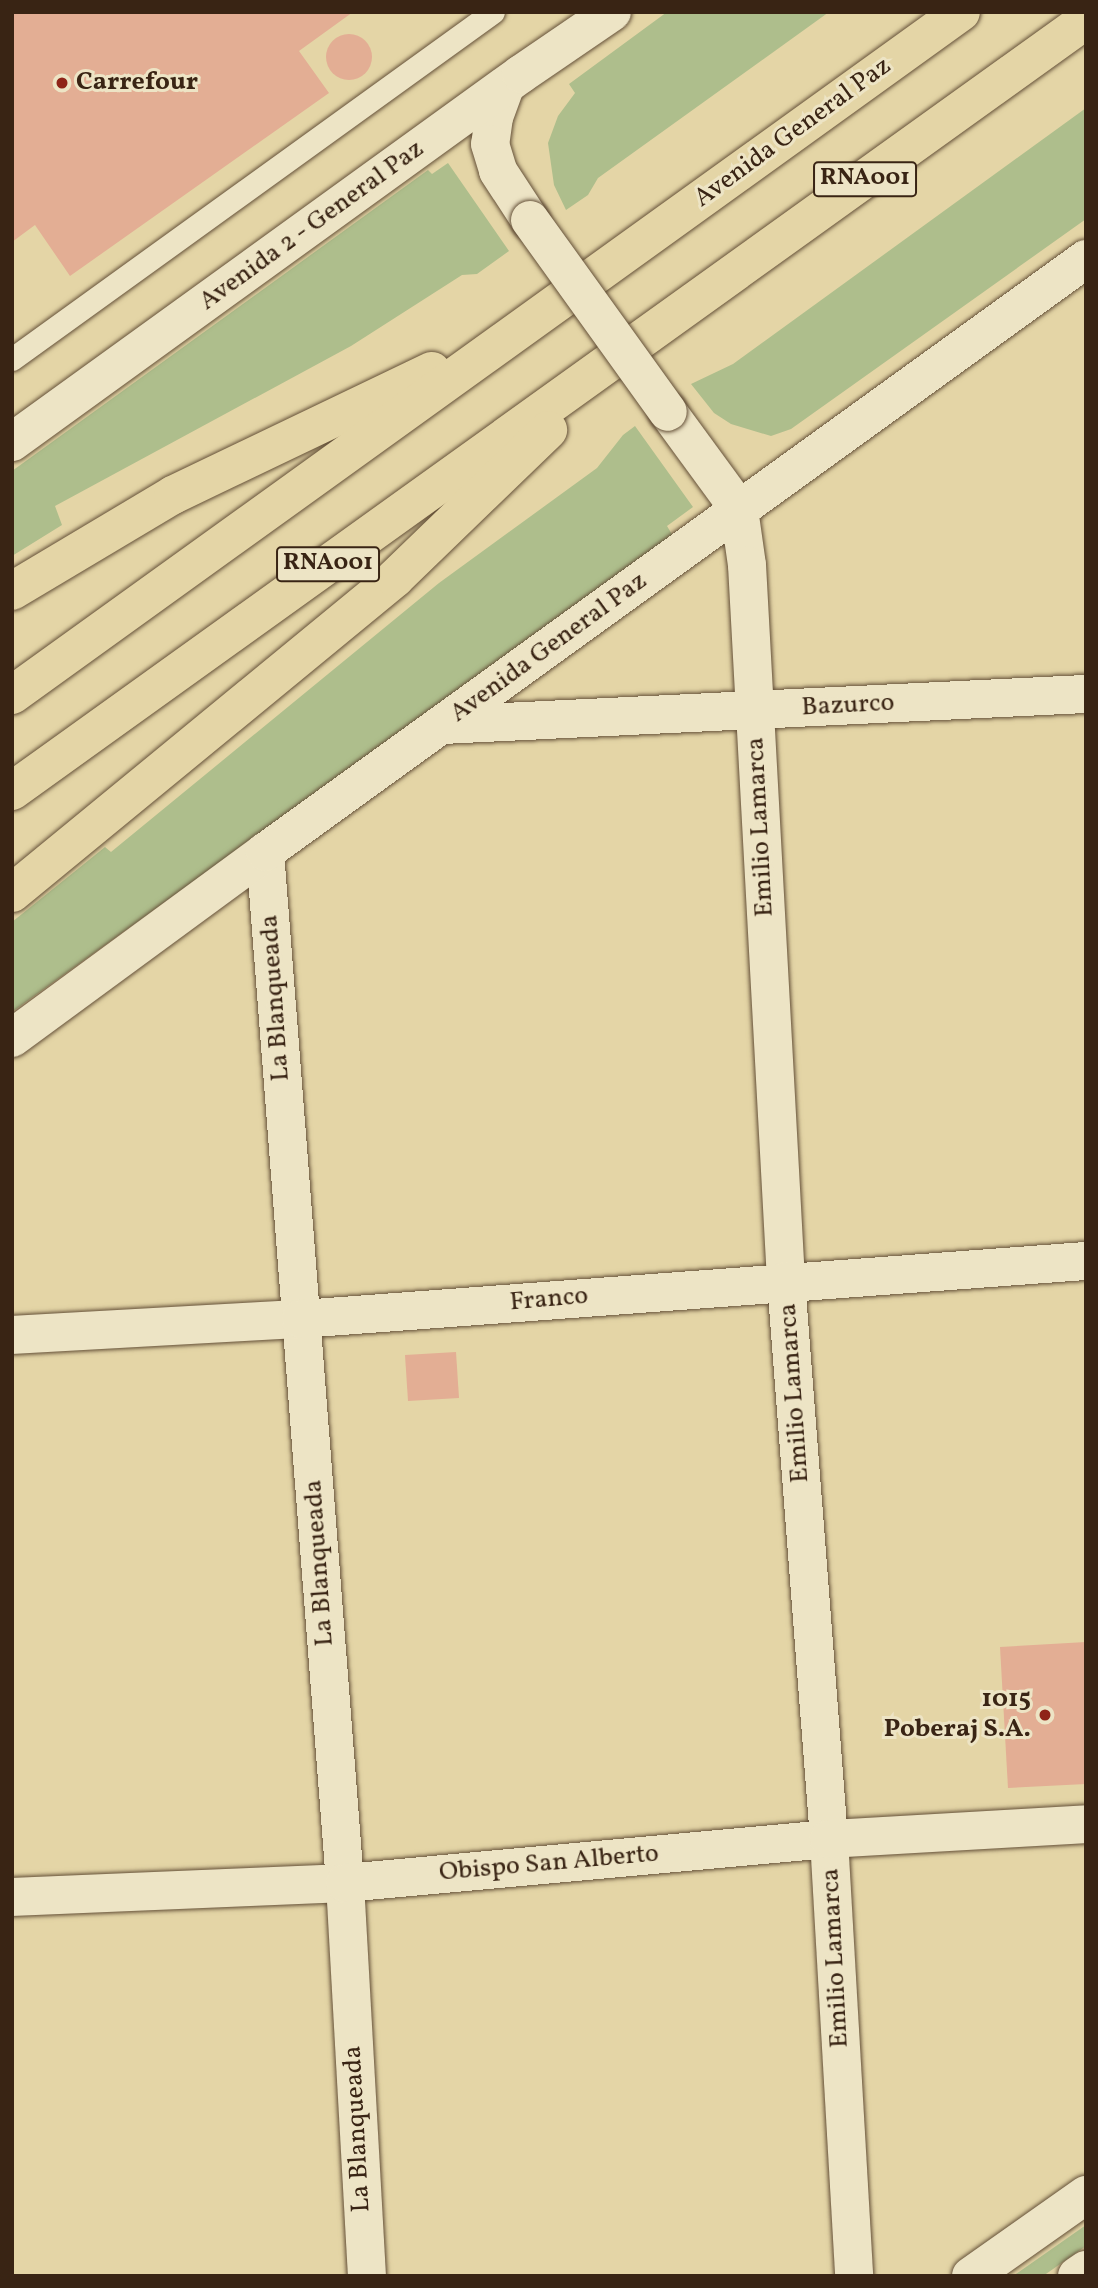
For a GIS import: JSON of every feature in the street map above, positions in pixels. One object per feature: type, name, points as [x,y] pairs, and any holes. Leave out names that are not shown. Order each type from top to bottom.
[{"type":"highway","name":"Avenida General Paz","points":[[12,695],[961,12]]},
{"type":"highway","name":"RNA001","points":[[12,791],[1086,20]]},
{"type":"highway","points":[[12,591],[173,495],[522,328]]},
{"type":"highway","points":[[12,893],[395,578],[644,337]]},
{"type":"street","name":"Avenida 2 - General Paz","points":[[12,442],[612,12]]},
{"type":"street","points":[[505,87],[494,117],[490,144],[498,172],[739,509]]},
{"type":"street","name":"Avenida General Paz","points":[[12,1038],[1086,259]]},
{"type":"street","name":"Emilio Lamarca","points":[[739,509],[747,565],[786,1281],[829,1839],[854,2276]]},
{"type":"street","name":"Bazurco","points":[[442,725],[1086,694]]},
{"type":"street","name":"La Blanqueada","points":[[265,852],[345,1883],[367,2276]]},
{"type":"street","name":"Franco","points":[[12,1335],[301,1319],[786,1281],[1086,1261]]},
{"type":"street","name":"Obispo San Alberto","points":[[12,1897],[345,1883],[829,1839],[1086,1824]]},
{"type":"street","points":[[971,2276],[1086,2195]]},
{"type":"street","points":[[1077,2276],[1086,2270]]},
{"type":"lane","points":[[12,359],[493,12]]},
{"type":"green space","points":[[667,12],[829,12],[598,178],[588,195],[566,210],[554,185],[548,143],[558,116],[575,93],[569,84]]},
{"type":"green space","points":[[1086,108],[1086,219],[791,429],[771,436],[731,424],[714,413],[691,384],[733,364]]},
{"type":"green space","points":[[448,163],[509,251],[477,274],[462,275],[351,346],[55,506],[62,525],[12,556],[12,471],[428,170],[432,174]]},
{"type":"green space","points":[[635,426],[693,507],[667,526],[673,536],[12,1012],[12,922],[105,847],[111,852],[439,583],[597,468],[623,435]]},
{"type":"green space","points":[[1086,2225],[1086,2246],[1043,2276],[1013,2276]]},
{"type":"building","points":[[12,12],[353,12],[299,51],[329,93],[70,276],[35,225],[12,242]]},
{"type":"building","points":[[349,34],[358,35],[365,41],[371,48],[371,66],[365,73],[358,79],[349,80],[340,79],[333,73],[327,66],[326,57],[327,48],[333,41],[340,35]]},
{"type":"building","points":[[456,1352],[459,1398],[408,1401],[405,1355]]},
{"type":"building","name":"1015 Poberaj S.A.","points":[[1086,1642],[1086,1784],[1008,1788],[1000,1647]]},
{"type":"place","name":"Carrefour","points":[[62,83]]},
{"type":"place","name":"1015 Poberaj S.A.","points":[[1045,1715]]}]
